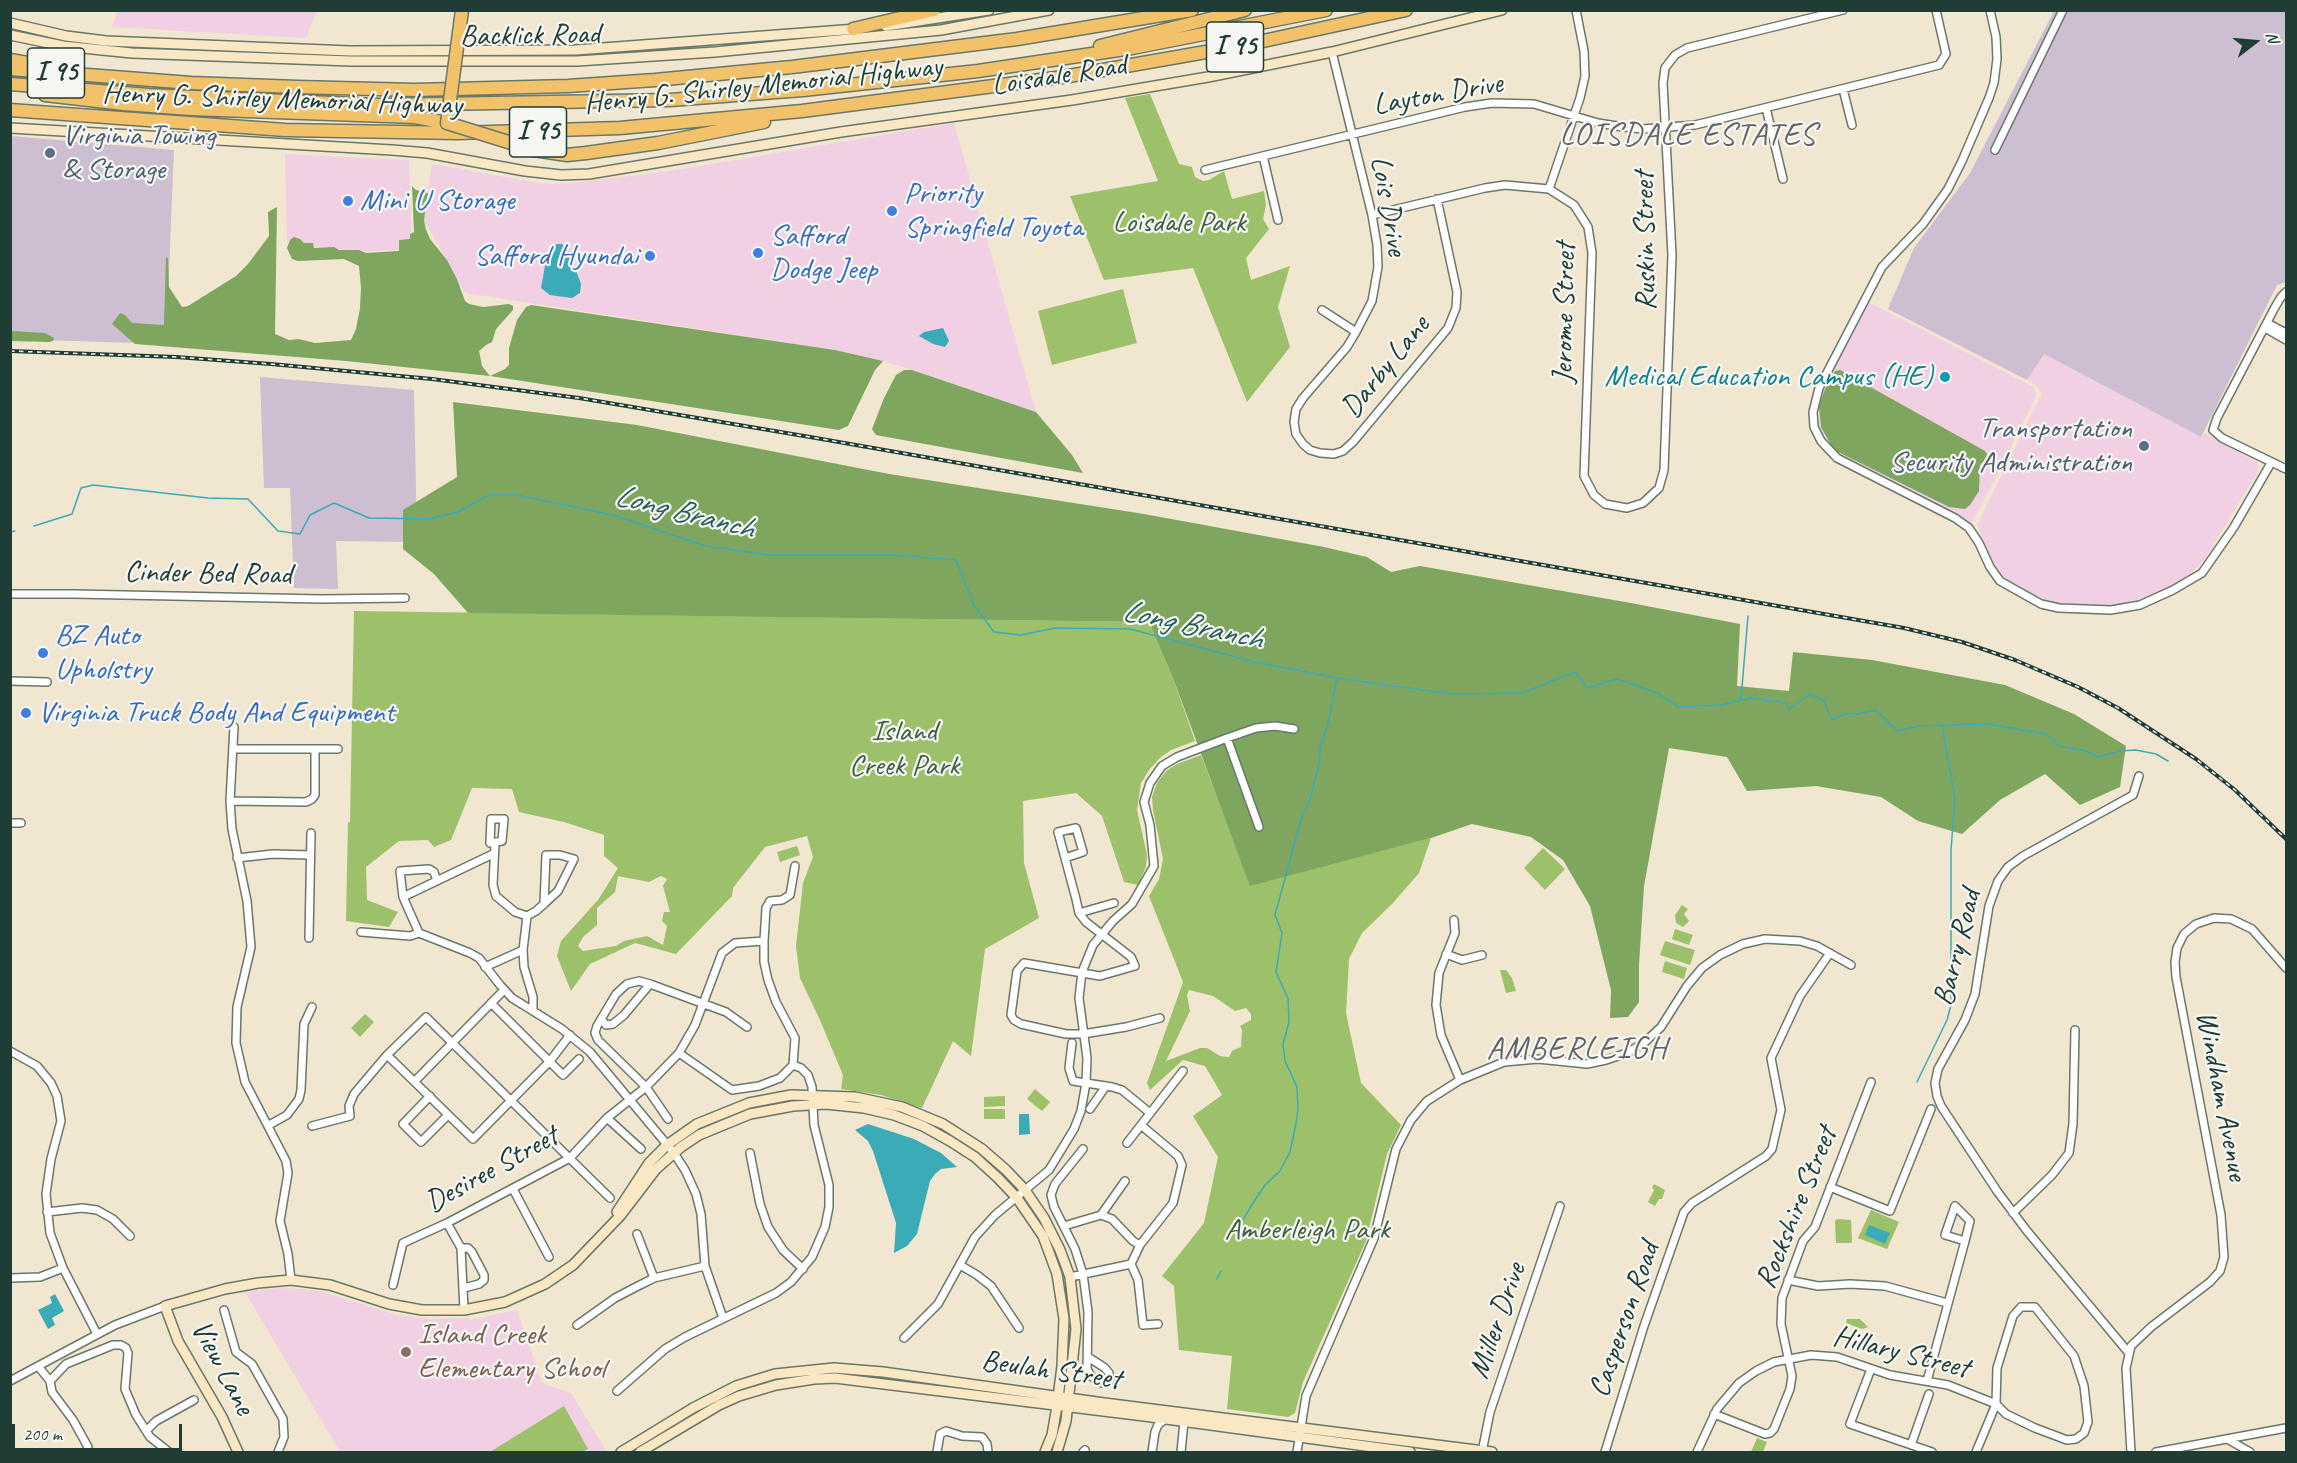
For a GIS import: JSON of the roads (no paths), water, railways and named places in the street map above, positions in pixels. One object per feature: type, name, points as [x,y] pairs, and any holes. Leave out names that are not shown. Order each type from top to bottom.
[{"type":"highway","points":[[447,123],[462,10]]},
{"type":"highway","points":[[853,30],[934,10]]},
{"type":"highway","name":"Henry G. Shirley Memorial Highway","points":[[10,69],[191,83],[403,89],[579,85],[746,72],[890,55],[1017,39],[1192,10]]},
{"type":"highway","points":[[978,71],[1108,44],[1245,10]]},
{"type":"highway","points":[[10,84],[258,101],[377,105],[476,105],[680,99],[802,90],[978,71],[1132,48],[1326,10]]},
{"type":"highway","name":"Henry G. Shirley Memorial Highway","points":[[10,110],[235,128],[501,133],[620,128],[802,111],[1011,84],[1147,63],[1292,36],[1406,10]]},
{"type":"highway","points":[[10,60],[102,77]]},
{"type":"highway","points":[[10,90],[168,108],[415,117],[447,123],[534,150],[567,155],[657,143],[754,124],[802,111]]},
{"type":"main road","name":"Backlick Road","points":[[10,23],[66,36],[106,41],[350,51],[576,50],[853,30],[988,10]]},
{"type":"main road","name":"Backlick Road","points":[[10,35],[41,43],[92,51],[216,57],[351,62],[577,61],[715,52],[941,30],[1050,10]]},
{"type":"main road","name":"Loisdale Road","points":[[10,128],[403,151],[440,155],[525,171],[561,175],[590,174],[841,132],[1140,89],[1332,52],[1502,10]]},
{"type":"main road","points":[[607,1230],[629,1190],[649,1163],[667,1145],[697,1124],[731,1108],[772,1098],[872,1100],[902,1107],[930,1118],[957,1132],[982,1149],[1025,1190],[1049,1228],[1070,1278],[1076,1329],[1065,1400],[1058,1406],[1052,1435],[1045,1452]]},
{"type":"main road","points":[[165,1306],[225,1289],[291,1280],[330,1285],[405,1308],[464,1311],[505,1302],[545,1284],[573,1265],[620,1216],[656,1169],[699,1135],[733,1119],[812,1100],[864,1108],[894,1115],[923,1126],[975,1157],[1017,1198],[1043,1236],[1060,1286],[1064,1319],[1065,1400],[1063,1433],[1057,1452]]},
{"type":"main road","name":"View Lane","points":[[165,1306],[178,1341],[222,1417],[238,1452]]},
{"type":"main road","name":"Beulah Street","points":[[621,1452],[725,1391],[753,1380],[794,1371],[854,1369],[1299,1432],[1410,1452]]},
{"type":"main road","name":"Beulah Street","points":[[640,1452],[719,1405],[739,1396],[776,1384],[814,1379],[866,1381],[1058,1406]]},
{"type":"main road","name":"Beulah Street","points":[[1065,1400],[1164,1420],[1485,1452]]},
{"type":"street","points":[[1549,189],[1583,89],[1585,63],[1576,10]]},
{"type":"street","name":"Ruskin Street","points":[[1622,508],[1634,507],[1652,496],[1661,483],[1664,470],[1672,255],[1663,75],[1669,61],[1681,50],[1843,10]]},
{"type":"street","name":"Layton Drive","points":[[1205,170],[1465,107],[1492,103],[1534,104],[1623,127],[1665,128],[1695,125],[1934,67],[1942,63],[1945,58],[1936,10]]},
{"type":"street","points":[[1990,10],[1996,37],[1997,59],[1989,98],[1947,189],[1923,224],[1882,267],[1819,388],[1813,412],[1815,427],[1821,441],[1832,454],[1843,462],[1955,518],[1968,528],[1979,543],[1990,567],[2000,581],[2041,604],[2059,608],[2111,610],[2140,605],[2174,591],[2202,573],[2234,527],[2271,463]]},
{"type":"street","points":[[1995,150],[2063,10]]},
{"type":"street","name":"Lois Drive","points":[[1307,448],[1296,434],[1294,422],[1296,409],[1356,332],[1369,309],[1377,277],[1377,244],[1372,215],[1332,52]]},
{"type":"street","points":[[1843,89],[1852,125]]},
{"type":"street","points":[[1766,108],[1784,179]]},
{"type":"street","points":[[1263,156],[1278,220]]},
{"type":"street","name":"Jerome Street","points":[[1372,215],[1505,185],[1549,189],[1565,197],[1580,213],[1588,227],[1592,245],[1584,476],[1587,486],[1599,500],[1622,508]]},
{"type":"street","name":"Darby Lane","points":[[1307,448],[1329,454],[1347,448],[1448,328],[1456,308],[1457,292],[1437,200]]},
{"type":"street","points":[[2286,292],[2278,300],[2213,430],[2222,438],[2286,469]]},
{"type":"street","points":[[1322,310],[1356,332]]},
{"type":"street","points":[[2266,326],[2286,333]]},
{"type":"street","points":[[2266,326],[2286,340]]},
{"type":"street","name":"Cinder Bed Road","points":[[10,594],[321,599],[405,598]]},
{"type":"street","points":[[10,681],[48,682]]},
{"type":"street","points":[[904,1338],[935,1309],[970,1245],[983,1228],[1048,1170],[1061,1151],[1081,1111],[1086,1083],[1087,1058],[1079,998],[1083,972],[1088,956],[1101,934],[1132,904],[1154,866],[1150,825],[1144,802],[1150,783],[1162,766],[1177,757],[1227,738],[1256,728],[1275,726],[1294,729]]},
{"type":"street","points":[[234,727],[230,801],[237,858],[247,901],[251,946],[237,1008],[236,1042],[245,1082],[286,1161],[288,1173],[280,1206],[280,1221],[288,1254],[291,1280]]},
{"type":"street","points":[[1227,738],[1259,827]]},
{"type":"street","points":[[230,801],[306,802],[312,799],[315,795],[315,748]]},
{"type":"street","points":[[234,749],[338,748]]},
{"type":"street","name":"Barry Road","points":[[2128,1352],[2013,1213],[1941,1106],[1936,1089],[1936,1076],[1965,1020],[1975,994],[1989,906],[1998,881],[2008,867],[2023,856],[2133,795],[2139,776]]},
{"type":"street","points":[[10,823],[21,823]]},
{"type":"street","points":[[1065,858],[1083,852],[1076,828],[1059,832],[1065,858],[1079,913],[1086,922],[1131,957],[1135,966],[1107,975],[1024,963],[1017,971],[1011,1015],[1021,1024],[1066,1034],[1083,1034],[1126,1027],[1160,1018]]},
{"type":"street","points":[[309,938],[311,833]]},
{"type":"street","points":[[495,843],[493,885],[496,896],[515,912],[528,916]]},
{"type":"street","points":[[237,858],[273,854],[310,855]]},
{"type":"street","points":[[403,897],[493,854]]},
{"type":"street","points":[[533,1011],[533,998],[524,967],[523,950],[528,916],[544,904],[564,881],[574,859],[560,855],[546,855],[544,904]]},
{"type":"street","points":[[679,1053],[732,1090],[759,1086],[780,1078],[793,1065],[795,1038],[776,1002],[768,980],[764,962],[764,941],[765,908],[770,901],[782,900],[790,895],[795,866]]},
{"type":"street","points":[[419,933],[403,897],[400,871],[429,869],[434,872],[437,881]]},
{"type":"street","points":[[1079,913],[1114,903]]},
{"type":"street","name":"Windham Avenue","points":[[2128,1352],[2145,1332],[2210,1282],[2220,1271],[2224,1257],[2221,1215],[2176,977],[2177,948],[2184,934],[2196,924],[2214,918],[2231,919],[2252,929],[2286,968]]},
{"type":"street","points":[[1454,920],[1455,933],[1437,981],[1437,1015],[1441,1035],[1460,1080]]},
{"type":"street","points":[[361,932],[410,936],[419,933],[470,953],[479,958],[504,990],[570,1035],[590,1052],[686,1170],[696,1194],[700,1214],[705,1266],[723,1318]]},
{"type":"street","points":[[1297,1452],[1308,1388],[1374,1238],[1392,1160],[1400,1139],[1411,1120],[1425,1103],[1460,1080],[1515,1060],[1538,1059],[1587,1064],[1627,1053],[1645,1042],[1661,1028],[1687,986],[1702,968],[1720,955],[1743,944],[1765,939],[1787,939],[1812,944],[1851,965]]},
{"type":"street","name":"Desiree Street","points":[[393,1285],[403,1243],[447,1223],[570,1158],[607,1118],[646,1087],[679,1053],[695,1025],[722,953],[728,947],[741,942],[764,941]]},
{"type":"street","points":[[485,967],[523,950]]},
{"type":"street","name":"Casperson Road","points":[[1605,1452],[1644,1326],[1683,1214],[1692,1203],[1772,1149],[1781,1110],[1772,1058],[1800,996],[1830,952]]},
{"type":"street","points":[[1446,954],[1462,960],[1482,955]]},
{"type":"street","points":[[668,1119],[646,1087],[598,1040],[595,1033],[616,994],[627,984],[639,981],[703,1002],[726,1012],[747,1027]]},
{"type":"street","points":[[601,1019],[606,1025],[613,1024],[624,1015],[650,984]]},
{"type":"street","points":[[415,1081],[504,990]]},
{"type":"street","points":[[491,1003],[563,1075],[579,1059]]},
{"type":"street","points":[[269,1125],[287,1115],[299,1099],[304,1024],[312,1007]]},
{"type":"street","points":[[312,1126],[350,1116],[351,1098],[387,1055],[426,1017],[610,1198]]},
{"type":"street","points":[[2013,1213],[2052,1175],[2069,1153],[2073,1124],[2075,1030]]},
{"type":"street","points":[[387,1055],[473,1138],[550,1062],[570,1035]]},
{"type":"street","points":[[1072,1043],[1069,1068],[1073,1081],[1106,1086],[1127,1094],[1150,1113]]},
{"type":"street","points":[[10,1051],[31,1061],[42,1071],[57,1095],[60,1110],[59,1132],[47,1180],[47,1212],[50,1233],[63,1268],[97,1334]]},
{"type":"street","points":[[617,1391],[665,1349],[776,1293],[804,1269],[819,1244],[825,1227],[829,1198],[827,1173],[817,1138],[812,1087],[808,1075],[801,1068],[793,1065]]},
{"type":"street","points":[[1127,1143],[1183,1071]]},
{"type":"street","name":"Rockshire Street","points":[[1714,1414],[1765,1434],[1774,1429],[1790,1389],[1792,1376],[1780,1311],[1782,1298],[1803,1241],[1815,1227],[1871,1082]]},
{"type":"street","points":[[1090,1109],[1106,1086]]},
{"type":"street","points":[[430,1096],[403,1124],[421,1142],[448,1114]]},
{"type":"street","points":[[1830,1187],[1890,1211],[1931,1109]]},
{"type":"street","points":[[607,1118],[641,1149]]},
{"type":"street","points":[[1142,1126],[1178,1156],[1182,1165],[1173,1203],[1140,1245],[1131,1264],[1138,1280],[1143,1325],[1158,1324]]},
{"type":"street","points":[[1083,1149],[1055,1184],[1051,1195],[1054,1207],[1075,1249],[1083,1274],[1088,1312],[1088,1357]]},
{"type":"street","points":[[1061,1151],[1074,1160]]},
{"type":"street","points":[[750,1153],[760,1204],[768,1227],[783,1250],[804,1269]]},
{"type":"street","points":[[1101,1215],[1125,1182]]},
{"type":"street","points":[[513,1189],[549,1257]]},
{"type":"street","name":"Miller Drive","points":[[1485,1452],[1491,1412],[1560,1206]]},
{"type":"street","points":[[1927,1381],[1947,1303],[1965,1241],[1970,1221],[1955,1206],[1945,1229],[1945,1235],[1965,1241]]},
{"type":"street","points":[[47,1212],[81,1208],[97,1210],[113,1218],[130,1236]]},
{"type":"street","points":[[1064,1226],[1101,1215],[1112,1219],[1133,1241],[1140,1245]]},
{"type":"street","points":[[447,1223],[461,1248],[464,1311]]},
{"type":"street","points":[[637,1234],[654,1278]]},
{"type":"street","points":[[461,1248],[468,1248],[472,1252],[484,1275],[479,1284],[464,1288]]},
{"type":"street","points":[[960,1264],[991,1286],[1019,1328]]},
{"type":"street","points":[[1070,1278],[1131,1264]]},
{"type":"street","points":[[577,1325],[615,1298],[654,1278],[705,1266]]},
{"type":"street","points":[[10,1278],[40,1277],[63,1268]]},
{"type":"street","points":[[1788,1280],[1818,1286],[1850,1284],[1886,1286],[1947,1303]]},
{"type":"street","points":[[10,1381],[97,1334],[165,1306]]},
{"type":"street","name":"Hillary Street","points":[[1697,1452],[1714,1414],[1726,1396],[1747,1376],[1765,1366],[1789,1358],[1825,1355],[1902,1378],[1964,1389],[1996,1404],[2006,1414],[2067,1440],[2076,1439],[2084,1433],[2088,1422],[2084,1386],[2074,1356],[2035,1306],[2021,1307],[2013,1316],[1997,1368],[1996,1404]]},
{"type":"street","points":[[224,1310],[236,1352],[252,1364],[283,1419],[284,1437],[278,1452]]},
{"type":"street","points":[[50,1381],[66,1364],[113,1345],[121,1345],[128,1353],[125,1389],[142,1426],[158,1445],[169,1452]]},
{"type":"street","points":[[2128,1352],[2127,1402],[2131,1452]]},
{"type":"street","points":[[38,1366],[50,1381],[52,1392],[73,1420],[88,1447],[86,1452]]},
{"type":"street","points":[[1871,1369],[1850,1424],[1932,1452]]},
{"type":"street","points":[[1911,1445],[1929,1394]]},
{"type":"street","points":[[146,1431],[156,1421],[194,1400]]},
{"type":"street","points":[[1976,1452],[1996,1404]]},
{"type":"street","points":[[1152,1452],[1155,1432],[1164,1420]]},
{"type":"street","points":[[1181,1452],[1184,1422]]},
{"type":"street","points":[[2157,1452],[2286,1428]]},
{"type":"street","points":[[937,1452],[940,1434],[946,1431],[962,1436],[982,1437],[987,1444],[988,1452]]},
{"type":"street","points":[[2228,1439],[2250,1452]]},
{"type":"water","points":[[562,244],[569,252],[581,284],[580,293],[572,298],[550,295],[541,288],[547,255],[551,247]]},
{"type":"water","points":[[943,328],[949,341],[945,347],[933,344],[919,336],[924,332]]},
{"type":"water","points":[[1019,1114],[1029,1114],[1030,1134],[1019,1135]]},
{"type":"water","points":[[868,1124],[914,1139],[941,1153],[957,1167],[941,1169],[935,1174],[930,1181],[917,1234],[907,1246],[894,1253],[896,1223],[873,1151],[868,1141],[855,1130]]},
{"type":"water","points":[[1869,1225],[1890,1233],[1885,1244],[1865,1235]]},
{"type":"water","points":[[55,1294],[64,1311],[52,1318],[55,1325],[48,1329],[38,1310],[52,1303],[50,1297]]},
{"type":"waterway","name":"Long Branch","points":[[34,526],[72,514],[81,488],[93,485],[208,498],[248,499],[278,531],[300,534],[310,515],[334,503],[369,518],[429,519],[458,512],[489,495],[517,495],[617,516],[706,546],[769,555],[896,555],[956,560],[974,605],[994,632],[1021,635],[1055,628],[1130,629],[1255,662],[1337,678],[1453,694],[1522,693],[1575,672],[1587,688],[1617,679],[1657,693],[1679,707],[1721,705],[1751,698],[1785,703],[1790,709],[1810,694],[1824,701],[1832,720],[1844,714],[1876,710],[1897,731],[1919,726],[1987,724],[2047,734],[2059,746],[2086,751],[2098,757],[2119,751],[2136,750],[2156,754],[2168,761]]},
{"type":"waterway","name":"Long Branch","points":[[10,532],[15,531]]},
{"type":"waterway","points":[[1741,699],[1748,616]]},
{"type":"waterway","points":[[1237,1231],[1265,1185],[1280,1171],[1290,1152],[1296,1124],[1297,1087],[1285,1061],[1283,1044],[1289,1022],[1288,998],[1276,972],[1282,933],[1275,915],[1302,816],[1310,800],[1337,679]]},
{"type":"waterway","points":[[1917,1082],[1947,1020],[1951,1005],[1951,850],[1955,798],[1942,726]]},
{"type":"waterway","points":[[1217,1279],[1221,1271]]},
{"type":"railway","points":[[10,351],[176,357],[271,364],[432,379],[579,398],[1904,628],[1962,642],[2015,660],[2078,687],[2118,708],[2196,759],[2235,790],[2286,839]]},
{"type":"place","name":"Virginia Towing & Storage","points":[[50,153]]},
{"type":"place","name":"Mini U Storage","points":[[348,201]]},
{"type":"place","name":"Priority Springfield Toyota","points":[[892,211]]},
{"type":"place","name":"Safford Dodge Jeep","points":[[758,253]]},
{"type":"place","name":"Safford Hyundai","points":[[650,256]]},
{"type":"place","name":"Medical Education Campus (HE)","points":[[1945,377]]},
{"type":"place","name":"Transportation Security Administration","points":[[2144,446]]},
{"type":"place","name":"BZ Auto Upholstry","points":[[43,653]]},
{"type":"place","name":"Virginia Truck Body And Equipment","points":[[26,713]]},
{"type":"place","name":"Island Creek Elementary School","points":[[406,1352]]},
{"type":"district","name":"LOISDALE ESTATES","points":[[1688,136]]},
{"type":"district","name":"AMBERLEIGH","points":[[1577,1050]]},
{"type":"park label","name":"Loisdale Park","points":[[1179,223]]},
{"type":"park label","name":"Island Creek Park","points":[[904,749]]},
{"type":"park label","name":"Amberleigh Park","points":[[1307,1230]]}]
